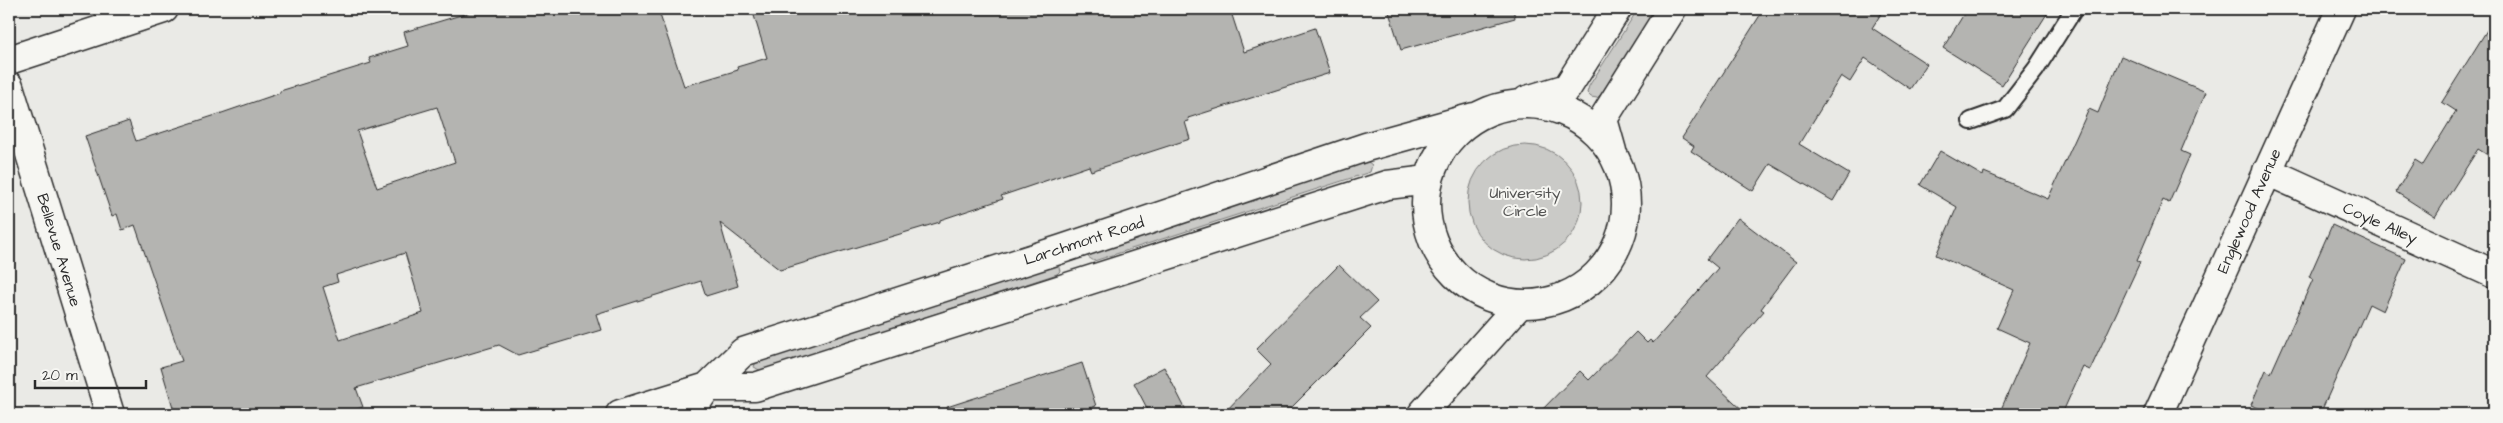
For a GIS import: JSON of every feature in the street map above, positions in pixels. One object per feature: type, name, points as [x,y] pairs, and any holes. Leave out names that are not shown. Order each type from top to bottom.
[{"type":"street","points":[[9,60],[164,9]]},
{"type":"street","points":[[1617,9],[1567,88],[1494,108],[1474,117],[1453,134],[1438,155],[1428,180],[1425,208],[1430,236],[1442,261],[1461,282],[1485,296],[1519,305],[1543,303],[1566,296],[1587,284],[1604,267],[1617,246],[1624,223],[1626,199],[1622,175],[1612,152],[1603,119],[1672,9]]},
{"type":"street","name":"Englewood Avenue","points":[[2158,414],[2341,9]]},
{"type":"street","name":"Bellevue Avenue","points":[[9,86],[110,414]]},
{"type":"street","points":[[1515,103],[1538,103],[1560,109],[1580,119],[1598,134],[1612,152]]},
{"type":"street","name":"Larchmont Road","points":[[707,387],[743,352],[1062,249],[1366,147],[1474,117]]},
{"type":"street","name":"Coyle Alley","points":[[2267,171],[2494,274]]},
{"type":"street","name":"Larchmont Road","points":[[620,414],[707,387],[755,387],[1387,185],[1428,180]]},
{"type":"street","points":[[1062,249],[1074,285]]},
{"type":"street","points":[[1422,414],[1519,305]]},
{"type":"street","points":[[689,414],[707,387]]},
{"type":"lane","points":[[1971,121],[2005,109],[2036,69],[2074,9]]},
{"type":"green space","points":[[1638,9],[1656,9],[1601,94],[1597,98],[1591,97],[1587,93],[1589,86]]},
{"type":"green space","name":"University Circle","points":[[1525,145],[1547,150],[1565,162],[1577,180],[1582,202],[1577,224],[1565,242],[1547,254],[1525,259],[1503,254],[1485,242],[1473,224],[1468,202],[1473,180],[1485,162],[1503,150]]},
{"type":"green space","points":[[1367,161],[1372,165],[1370,172],[1094,261],[1088,257],[1089,253]]},
{"type":"green space","points":[[1058,264],[1060,271],[1057,274],[761,371],[754,367],[757,359]]},
{"type":"building","points":[[481,9],[658,9],[684,86],[738,70],[737,67],[767,58],[752,9],[1230,9],[1244,52],[1315,28],[1330,73],[1188,118],[1189,121],[1185,122],[1190,139],[1091,171],[1089,166],[1001,196],[1003,199],[940,220],[940,222],[780,270],[720,223],[738,286],[706,296],[701,281],[596,314],[601,330],[518,355],[499,345],[356,388],[363,407],[341,414],[175,414],[161,367],[182,361],[135,225],[122,230],[117,214],[112,216],[85,136],[129,121],[136,141],[219,114],[280,93],[280,91],[371,63],[369,58],[408,46],[404,32]],"holes":[[[437,107],[455,162],[377,188],[357,131]],[[405,253],[423,313],[340,340],[323,287],[338,282],[336,275]]]},
{"type":"building","points":[[1388,9],[1513,9],[1515,18],[1401,50]]},
{"type":"building","points":[[1764,9],[1884,9],[1872,28],[1927,64],[1910,89],[1865,58],[1850,82],[1841,76],[1799,144],[1849,174],[1833,201],[1770,164],[1753,191],[1691,151],[1694,146],[1682,138]]},
{"type":"building","points":[[1967,9],[2050,9],[2002,85],[1943,48]]},
{"type":"building","points":[[2494,19],[2494,159],[2478,149],[2435,217],[2396,192],[2415,160],[2423,165],[2456,111],[2442,102]]},
{"type":"building","points":[[2121,56],[2206,92],[2181,151],[2190,155],[2169,203],[2163,200],[2137,261],[2140,262],[2090,370],[2083,367],[2062,414],[1999,414],[2030,343],[1997,328],[2014,290],[1936,255],[1957,207],[1920,185],[1940,151],[1983,176],[1984,172],[2048,199],[2089,109],[2098,113]]},
{"type":"building","points":[[1738,218],[1796,262],[1761,309],[1764,311],[1707,377],[1747,414],[1538,414],[1580,371],[1589,380],[1636,332],[1647,343],[1650,340],[1653,343],[1718,268],[1707,259]]},
{"type":"building","points":[[2332,225],[2406,259],[2383,311],[2369,304],[2320,414],[2272,414],[2251,405],[2266,370],[2271,373],[2313,279],[2309,277]]},
{"type":"building","points":[[1339,265],[1377,302],[1360,318],[1371,328],[1285,414],[1223,414],[1271,364],[1256,349]]},
{"type":"building","points":[[1082,363],[1096,406],[1070,414],[948,414],[947,407]]},
{"type":"building","points":[[1164,367],[1188,414],[1150,414],[1134,383]]}]
